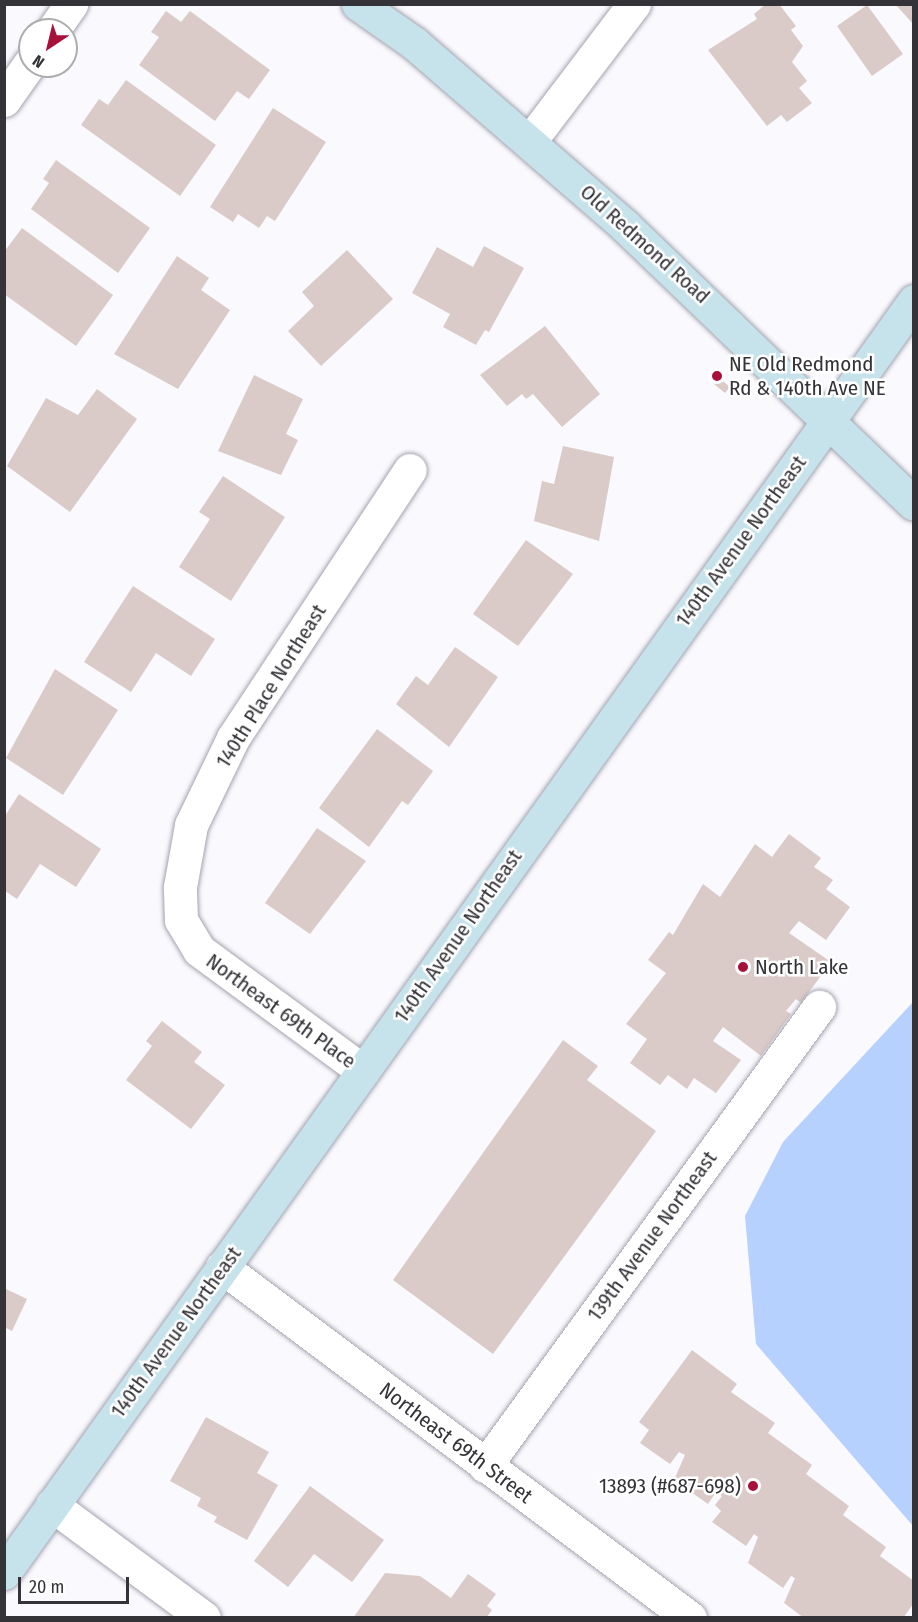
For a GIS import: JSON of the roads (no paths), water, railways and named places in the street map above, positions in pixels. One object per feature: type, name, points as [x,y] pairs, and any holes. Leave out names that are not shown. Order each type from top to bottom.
[{"type":"main road","name":"Old Redmond Road","points":[[358,4],[414,43],[530,141],[715,306],[914,504]]},
{"type":"main road","name":"140th Avenue Northeast","points":[[4,1573],[914,301]]},
{"type":"street","points":[[61,18],[71,4]]},
{"type":"street","points":[[530,141],[634,4]]},
{"type":"street","points":[[4,100],[19,78]]},
{"type":"street","name":"140th Place Northeast","points":[[181,920],[180,887],[191,825],[233,738],[410,470]]},
{"type":"street","name":"Northeast 69th Place","points":[[181,920],[199,950],[363,1071]]},
{"type":"street","name":"139th Avenue Northeast","points":[[485,1466],[819,1007]]},
{"type":"street","name":"Northeast 69th Street","points":[[222,1267],[485,1466],[690,1617]]},
{"type":"street","points":[[52,1505],[204,1617]]},
{"type":"water","points":[[913,1002],[913,1526],[756,1344],[745,1216],[783,1142]]},
{"type":"place","name":"NE Old Redmond Rd & 140th Ave NE","points":[[717,376]]},
{"type":"place","name":"North Lake","points":[[743,967]]},
{"type":"place","name":"13893 (#687-698)","points":[[753,1486]]}]
